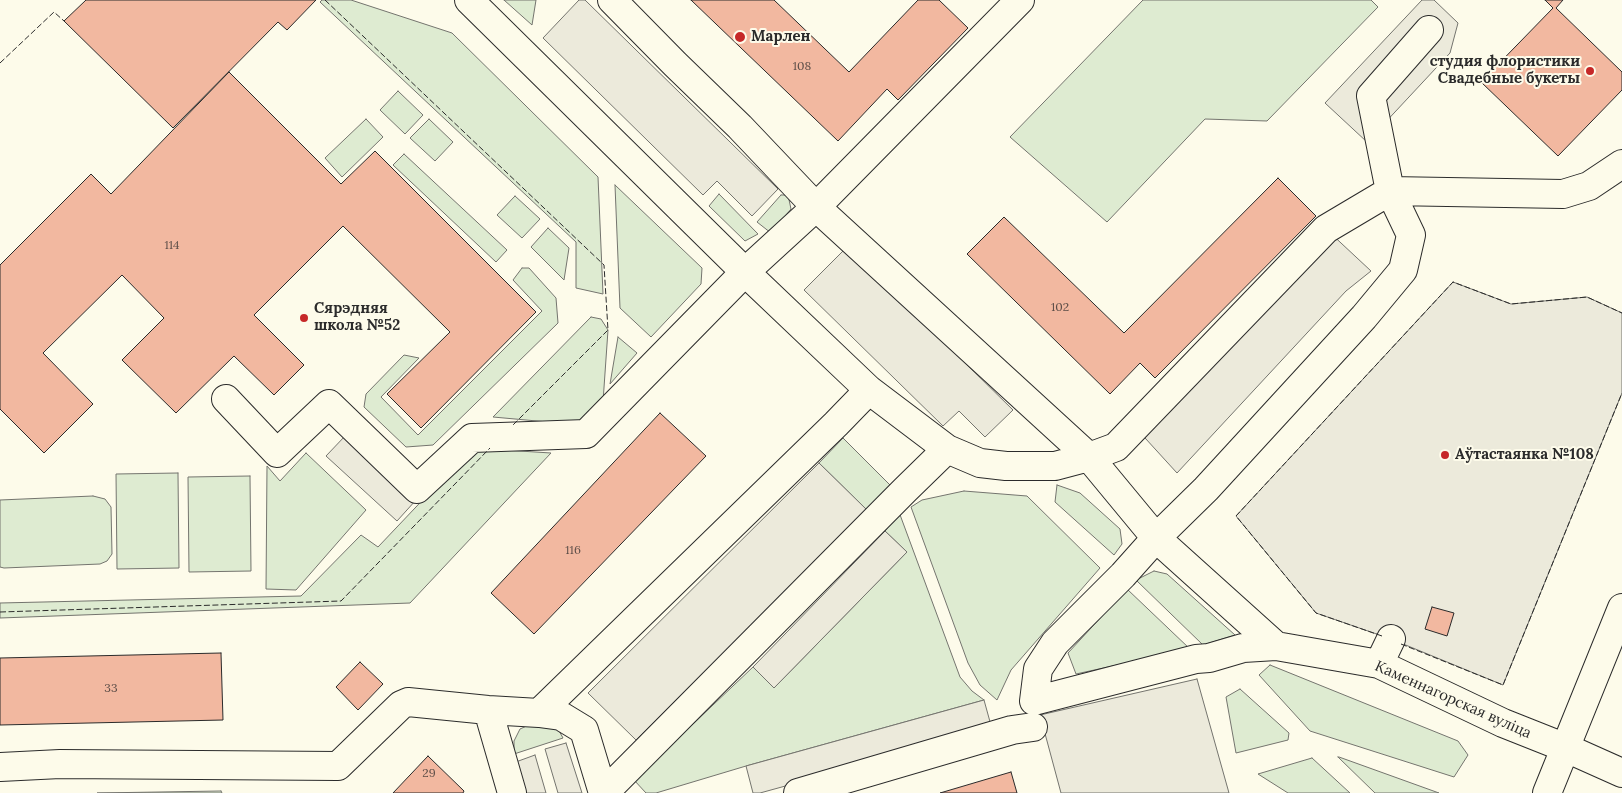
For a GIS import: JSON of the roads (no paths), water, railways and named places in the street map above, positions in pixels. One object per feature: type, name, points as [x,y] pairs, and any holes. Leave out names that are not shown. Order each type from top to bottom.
[{"type":"main road","points":[[469,0],[745,272],[869,390],[947,449],[980,463],[1006,466],[1055,466],[1089,457],[1116,447],[1326,229],[1390,191],[1563,194],[1588,186],[1622,164]]},
{"type":"main road","points":[[612,0],[740,127],[816,208],[1089,457],[1156,538],[1276,646]]},
{"type":"main road","points":[[226,399],[277,453],[329,404],[417,489],[472,438],[586,434],[745,272],[816,208],[1020,0]]},
{"type":"main road","points":[[1034,714],[1038,669],[1055,644],[1123,575],[1156,538],[1206,489],[1364,316],[1403,270],[1412,234],[1390,191],[1371,96],[1430,30]]},
{"type":"main road","points":[[539,713],[869,390]]},
{"type":"main road","points":[[0,767],[60,764],[338,766],[400,705],[408,702],[560,716],[584,730],[604,793],[947,449]]},
{"type":"main road","points":[[1547,793],[1622,608]]},
{"type":"main road","points":[[1378,664],[1391,639]]},
{"type":"main road","name":"Каменнагорская вуліца","points":[[798,793],[1012,730],[1034,714],[1196,659],[1209,658],[1243,648],[1276,646],[1378,664],[1504,723],[1622,773]]},
{"type":"main road","points":[[488,710],[512,793]]},
{"type":"place","name":"Марлен","points":[[740,37]]},
{"type":"place","name":"студия флористики Свадебные букеты","points":[[1590,71]]},
{"type":"place","name":"Сярэдняя школа №52","points":[[304,318]]},
{"type":"place","name":"Аўтастаянка №108","points":[[1445,455]]}]
